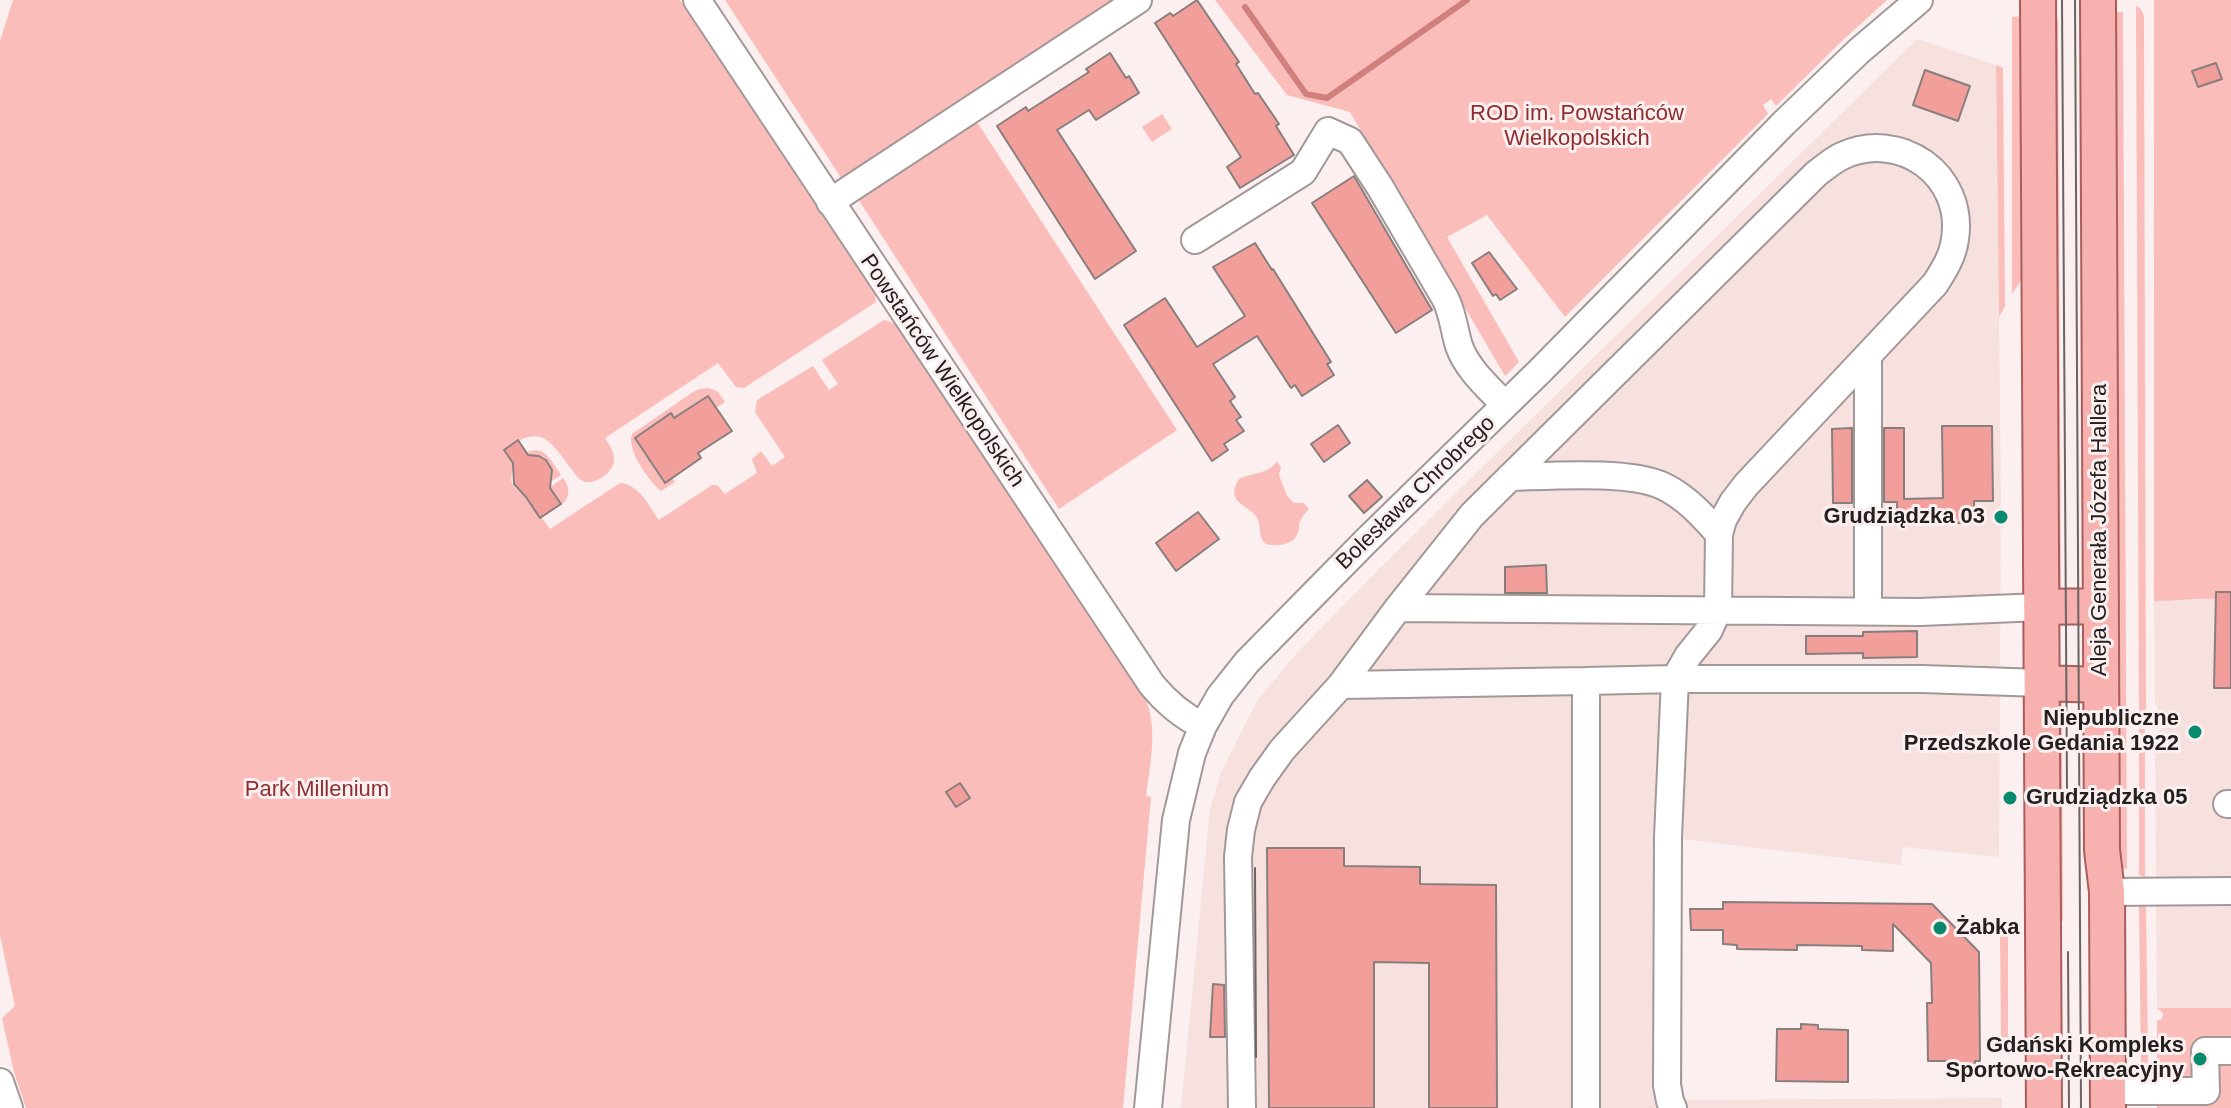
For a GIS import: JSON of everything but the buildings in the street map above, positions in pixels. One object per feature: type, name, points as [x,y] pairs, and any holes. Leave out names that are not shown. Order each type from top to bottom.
[{"type":"main road","points":[[2038,0],[2044,1108]]},
{"type":"main road","name":"Aleja Generała Józefa Hallera","points":[[2098,0],[2102,850],[2107,892],[2108,1099]]},
{"type":"main road","points":[[2041,607],[2101,606]]},
{"type":"main road","points":[[2042,683],[2101,685]]},
{"type":"street","name":"Powstańców Wielkopolskich","points":[[697,0],[1152,685],[1181,714],[1203,726]]},
{"type":"street","points":[[830,202],[1138,0]]},
{"type":"street","name":"Bolesława Chrobrego","points":[[1148,1108],[1176,820],[1192,753],[1220,696],[1247,662],[1367,540],[1784,123],[1859,51],[1919,0]]},
{"type":"street","points":[[1195,240],[1303,172],[1328,131],[1350,141],[1451,309],[1464,357],[1505,405]]},
{"type":"street","points":[[1242,1108],[1242,981],[1237,889],[1241,830],[1248,802],[1262,778],[1282,750],[1341,685],[1472,515],[1816,174],[1842,156],[1870,149],[1898,151],[1919,159],[1937,174],[1951,194],[1956,239],[1949,262],[1935,284],[1733,502],[1719,534],[1718,610],[1709,630],[1688,656],[1675,679],[1668,837],[1667,1085],[1673,1108]]},
{"type":"street","points":[[1868,355],[1868,611]]},
{"type":"street","points":[[1510,477],[1638,478],[1662,485],[1683,498],[1719,534]]},
{"type":"street","points":[[1398,608],[1920,612],[2041,607]]},
{"type":"street","points":[[1341,685],[1675,679],[2042,683]]},
{"type":"street","points":[[1586,681],[1586,1108]]},
{"type":"street","points":[[2107,892],[2231,891]]},
{"type":"street","points":[[2108,1099],[2206,1091],[2205,1051],[2231,1051]]},
{"type":"street","points":[[0,1082],[9,1108]]},
{"type":"shaded area","points":[[1917,39],[1996,65],[2001,495],[1999,857],[1903,847],[1901,865],[1682,839],[1683,1100],[2002,1098],[2002,1108],[1181,1108],[1210,809],[1221,772],[1257,701],[1294,656],[1381,567]]},
{"type":"shaded area","name":"Niepubliczne Przedszkole Gedania 1922","points":[[2210,597],[2231,599],[2231,1008],[2157,1008],[2156,907],[2175,901],[2156,879],[2155,739],[2164,722],[2155,703],[2154,601]]},
{"type":"green space","name":"Park Millenium","points":[[13,0],[680,0],[875,293],[876,302],[744,388],[736,387],[718,363],[605,438],[613,452],[613,466],[596,481],[581,480],[548,441],[534,436],[504,450],[511,460],[529,451],[540,451],[561,475],[552,481],[550,465],[543,457],[533,456],[522,460],[514,468],[511,478],[515,488],[529,496],[563,478],[568,488],[567,499],[561,505],[552,491],[541,517],[550,529],[620,483],[638,492],[659,520],[712,485],[717,485],[725,494],[757,473],[752,459],[761,451],[772,466],[785,457],[755,412],[757,400],[813,366],[829,390],[838,384],[822,360],[884,320],[894,323],[1146,700],[1150,712],[1152,748],[1146,796],[1151,797],[1123,1108],[26,1108],[2,1018],[15,1006],[0,935],[0,41]]},
{"type":"green space","points":[[725,0],[1119,0],[1019,68],[1004,71],[1003,77],[845,184]]},
{"type":"green space","name":"ROD im. Powstańców Wielkopolskich","points":[[1215,0],[1887,0],[1776,106],[1771,99],[1763,105],[1768,114],[1565,317],[1487,215],[1447,237],[1519,362],[1505,376],[1350,112],[1287,95]]},
{"type":"green space","points":[[2154,0],[2231,0],[2231,599],[2154,601]]},
{"type":"green space","points":[[2136,6],[2144,16],[2146,720],[2139,720]]},
{"type":"green space","points":[[2116,12],[2123,12],[2127,869],[2116,860],[2110,16],[2116,17]]},
{"type":"green space","points":[[2026,16],[2025,275],[2012,294],[2012,17]]},
{"type":"green space","points":[[2080,18],[2087,18],[2086,585],[2083,589]]},
{"type":"green space","points":[[2050,19],[2058,19],[2061,592],[2055,588]]},
{"type":"green space","points":[[1996,65],[2003,68],[2005,306],[1999,317]]},
{"type":"green space","points":[[1162,114],[1172,129],[1152,142],[1142,127]]},
{"type":"green space","points":[[975,119],[1177,430],[1059,509],[856,196]]},
{"type":"green space","points":[[709,388],[718,392],[725,402],[716,408],[708,396],[674,418],[671,413],[635,438],[664,483],[672,478],[675,482],[661,491],[635,456],[632,434],[693,392]]},
{"type":"green space","points":[[1277,461],[1287,496],[1294,503],[1304,503],[1309,509],[1299,523],[1294,539],[1276,545],[1264,542],[1255,515],[1234,494],[1239,479],[1265,471]]},
{"type":"green space","points":[[2062,697],[2063,921],[2055,921],[2056,700]]},
{"type":"green space","points":[[2139,729],[2145,729],[2145,877],[2139,875]]},
{"type":"green space","points":[[2146,904],[2148,1063],[2141,1068],[2139,906]]},
{"type":"green space","points":[[2000,932],[2008,933],[2008,1037],[2001,1037]]},
{"type":"green space","name":"Gdański Kompleks Sportowo-Rekreacyjny","points":[[2157,1008],[2231,1008],[2231,1108],[2157,1108],[2157,1021],[2162,1019],[2163,1013]]},
{"type":"waterway","points":[[1245,7],[1306,94],[1327,98],[1467,0]]},
{"type":"tram line","points":[[2062,0],[2067,788]]},
{"type":"tram line","points":[[2075,0],[2081,1108]]},
{"type":"tram line","points":[[1255,868],[1256,1057]]},
{"type":"tram line","points":[[2068,952],[2069,1108]]},
{"type":"place","name":"Grudziądzka 03","points":[[2001,517]]},
{"type":"place","name":"Niepubliczne Przedszkole Gedania 1922","points":[[2195,732]]},
{"type":"place","name":"Grudziądzka 05","points":[[2010,798]]},
{"type":"place","name":"Żabka","points":[[1940,928]]},
{"type":"place","name":"Gdański Kompleks Sportowo-Rekreacyjny","points":[[2200,1059]]}]
